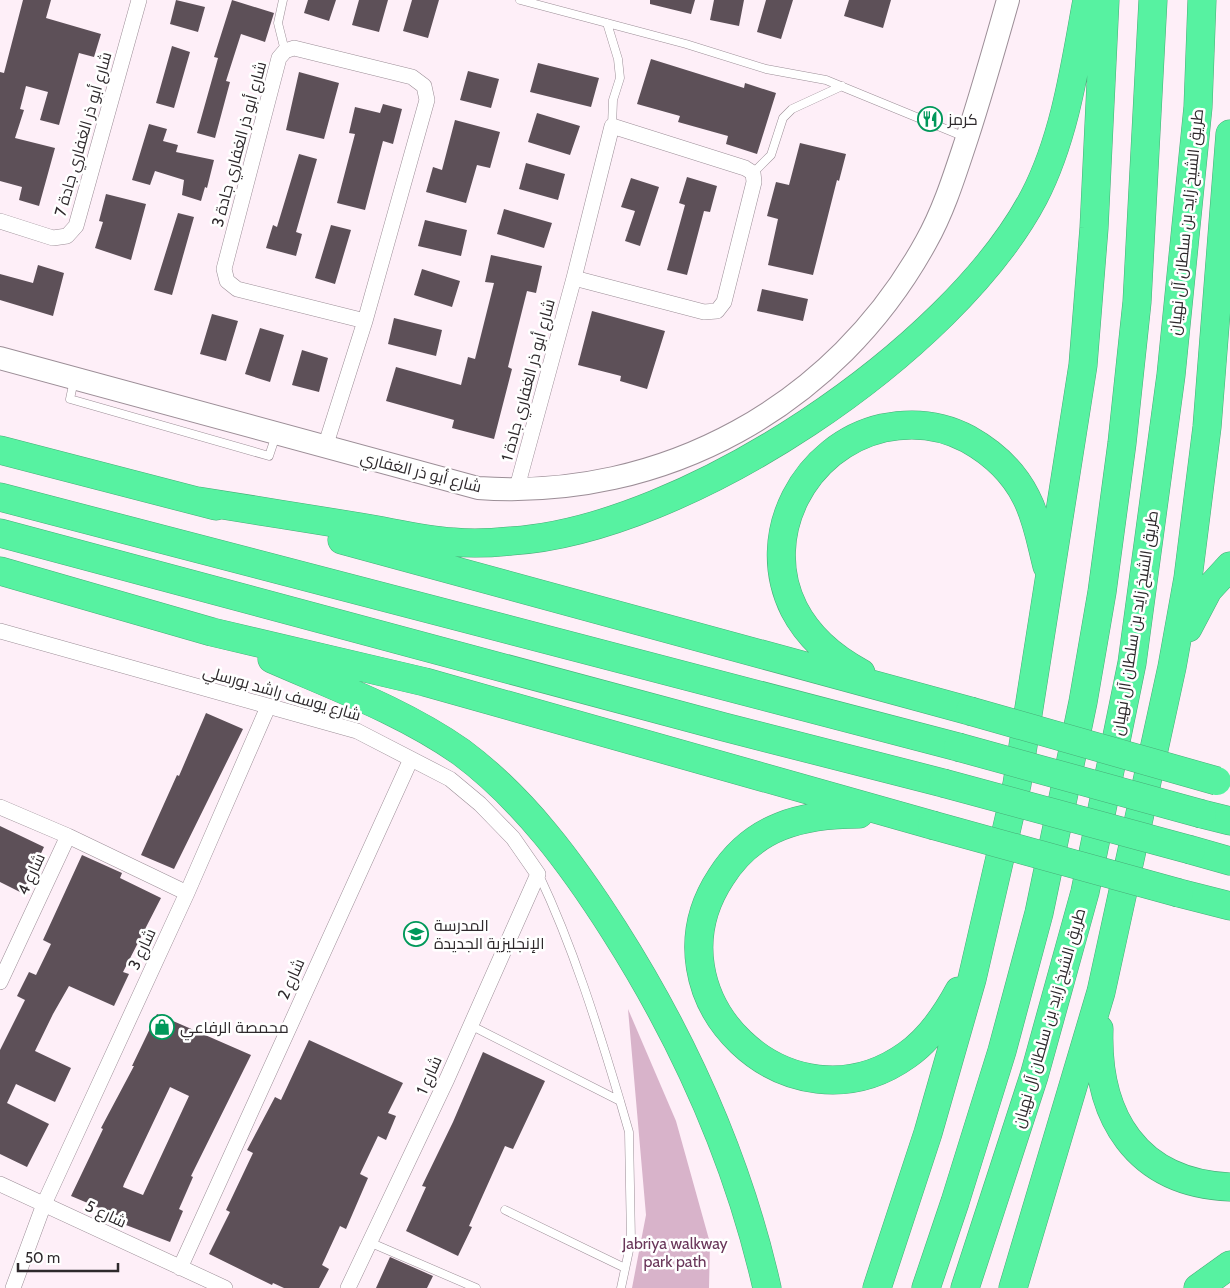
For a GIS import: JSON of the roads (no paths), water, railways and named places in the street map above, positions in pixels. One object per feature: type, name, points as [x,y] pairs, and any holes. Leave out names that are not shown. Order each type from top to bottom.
[{"type":"highway","points":[[198,501],[454,543],[513,541],[558,535],[658,504],[756,454],[857,388],[906,349],[1004,247],[1034,196],[1055,147],[1075,65],[1087,0]]},
{"type":"highway","points":[[877,1288],[928,1134],[977,958],[1017,784],[1083,365],[1094,228],[1105,0]]},
{"type":"highway","points":[[926,1288],[1002,1050],[1039,913],[1098,619],[1122,443],[1137,302],[1153,0]]},
{"type":"highway","name":"طريق الشيخ زايد بن سلطان آل نهيان","points":[[965,1288],[1034,1076],[1085,892],[1130,672],[1151,534],[1168,395],[1198,107],[1202,0]]},
{"type":"highway","points":[[1198,107],[1204,244],[1201,319],[1211,379]]},
{"type":"highway","points":[[1013,1288],[1101,992],[1172,667],[1188,578],[1207,427],[1230,134]]},
{"type":"highway","points":[[899,694],[849,667],[826,650],[800,618],[787,587],[782,549],[787,516],[807,477],[834,450],[865,433],[901,425],[933,426],[954,432],[972,441],[1006,467],[1026,496],[1037,526],[1050,579]]},
{"type":"highway","points":[[0,450],[198,501],[1224,783]]},
{"type":"highway","points":[[6,498],[958,747],[1230,821]]},
{"type":"highway","points":[[0,534],[724,727],[943,783],[1230,861]]},
{"type":"highway","points":[[1172,667],[1201,599],[1216,579],[1230,566]]},
{"type":"highway","points":[[0,571],[212,632],[425,682],[888,814],[1227,906]]},
{"type":"highway","points":[[212,632],[369,702],[427,731],[484,771],[511,796],[547,835],[604,914],[680,1045],[702,1092],[732,1169],[756,1242],[767,1288]]},
{"type":"highway","points":[[425,682],[480,688],[612,715],[724,727]]},
{"type":"highway","points":[[888,814],[832,814],[794,821],[761,836],[732,861],[711,892],[702,917],[698,944],[703,980],[718,1016],[743,1046],[778,1069],[822,1079],[859,1076],[895,1063],[924,1040],[947,1012],[977,958]]},
{"type":"highway","points":[[1101,992],[1100,1072],[1110,1108],[1123,1131],[1144,1156],[1165,1171],[1192,1182],[1230,1187]]},
{"type":"highway","points":[[896,1288],[928,1134]]},
{"type":"highway","points":[[1198,1288],[1230,1265]]},
{"type":"street","name":"شارع أبو ذر الغفاري جادة 7","points":[[0,221],[53,238],[67,236],[76,226],[139,0]]},
{"type":"street","name":"شارع أبو ذر الغفاري","points":[[0,358],[478,488],[516,491],[571,487],[626,476],[680,459],[730,436],[786,401],[823,373],[862,333],[897,289],[934,225],[950,191],[982,94],[1008,0]]},
{"type":"street","name":"شارع أبو ذر الغفاري جادة 3","points":[[325,447],[365,321],[427,100],[424,86],[412,77],[294,48],[285,51],[279,58],[224,270],[228,281],[237,289],[365,321]]},
{"type":"street","points":[[574,278],[704,312],[717,311],[724,302],[754,182],[753,173],[745,168],[612,126]]},
{"type":"street","name":"شارع أبو ذر الغفاري جادة 1","points":[[516,491],[574,278],[612,126]]},
{"type":"street","name":"شارع يوسف راشد بورسلي","points":[[1,633],[357,732],[450,779],[480,804],[513,838],[538,874]]},
{"type":"street","name":"شارع 3","points":[[13,1288],[44,1204],[187,893],[268,707]]},
{"type":"street","name":"شارع 2","points":[[180,1268],[411,759]]},
{"type":"street","points":[[0,806],[187,893]]},
{"type":"street","name":"شارع 4","points":[[0,982],[68,836]]},
{"type":"street","name":"شارع 1","points":[[348,1288],[447,1079],[538,874]]},
{"type":"street","name":"شارع 5","points":[[0,1184],[225,1288]]},
{"type":"lane","points":[[283,0],[278,23],[285,51]]},
{"type":"lane","points":[[525,1],[686,44],[766,69],[826,80],[967,138]]},
{"type":"lane","points":[[608,23],[618,59],[620,78],[613,100],[612,126]]},
{"type":"lane","points":[[753,173],[771,155],[783,118],[787,114],[811,99],[842,86]]},
{"type":"lane","points":[[538,874],[560,919],[597,1023],[629,1132],[631,1241],[621,1288]]},
{"type":"lane","points":[[470,1025],[620,1101]]},
{"type":"lane","points":[[506,1210],[625,1268]]},
{"type":"lane","points":[[369,1242],[476,1288]]},
{"type":"place","name":"كرمز","points":[[930,119]]},
{"type":"place","name":"المدرسة الإنجليزية الجديدة","points":[[416,934]]},
{"type":"place","name":"محمصة الرفاعي","points":[[162,1027]]},
{"type":"park label","name":"Jabriya walkway park path","points":[[675,1252]]}]
